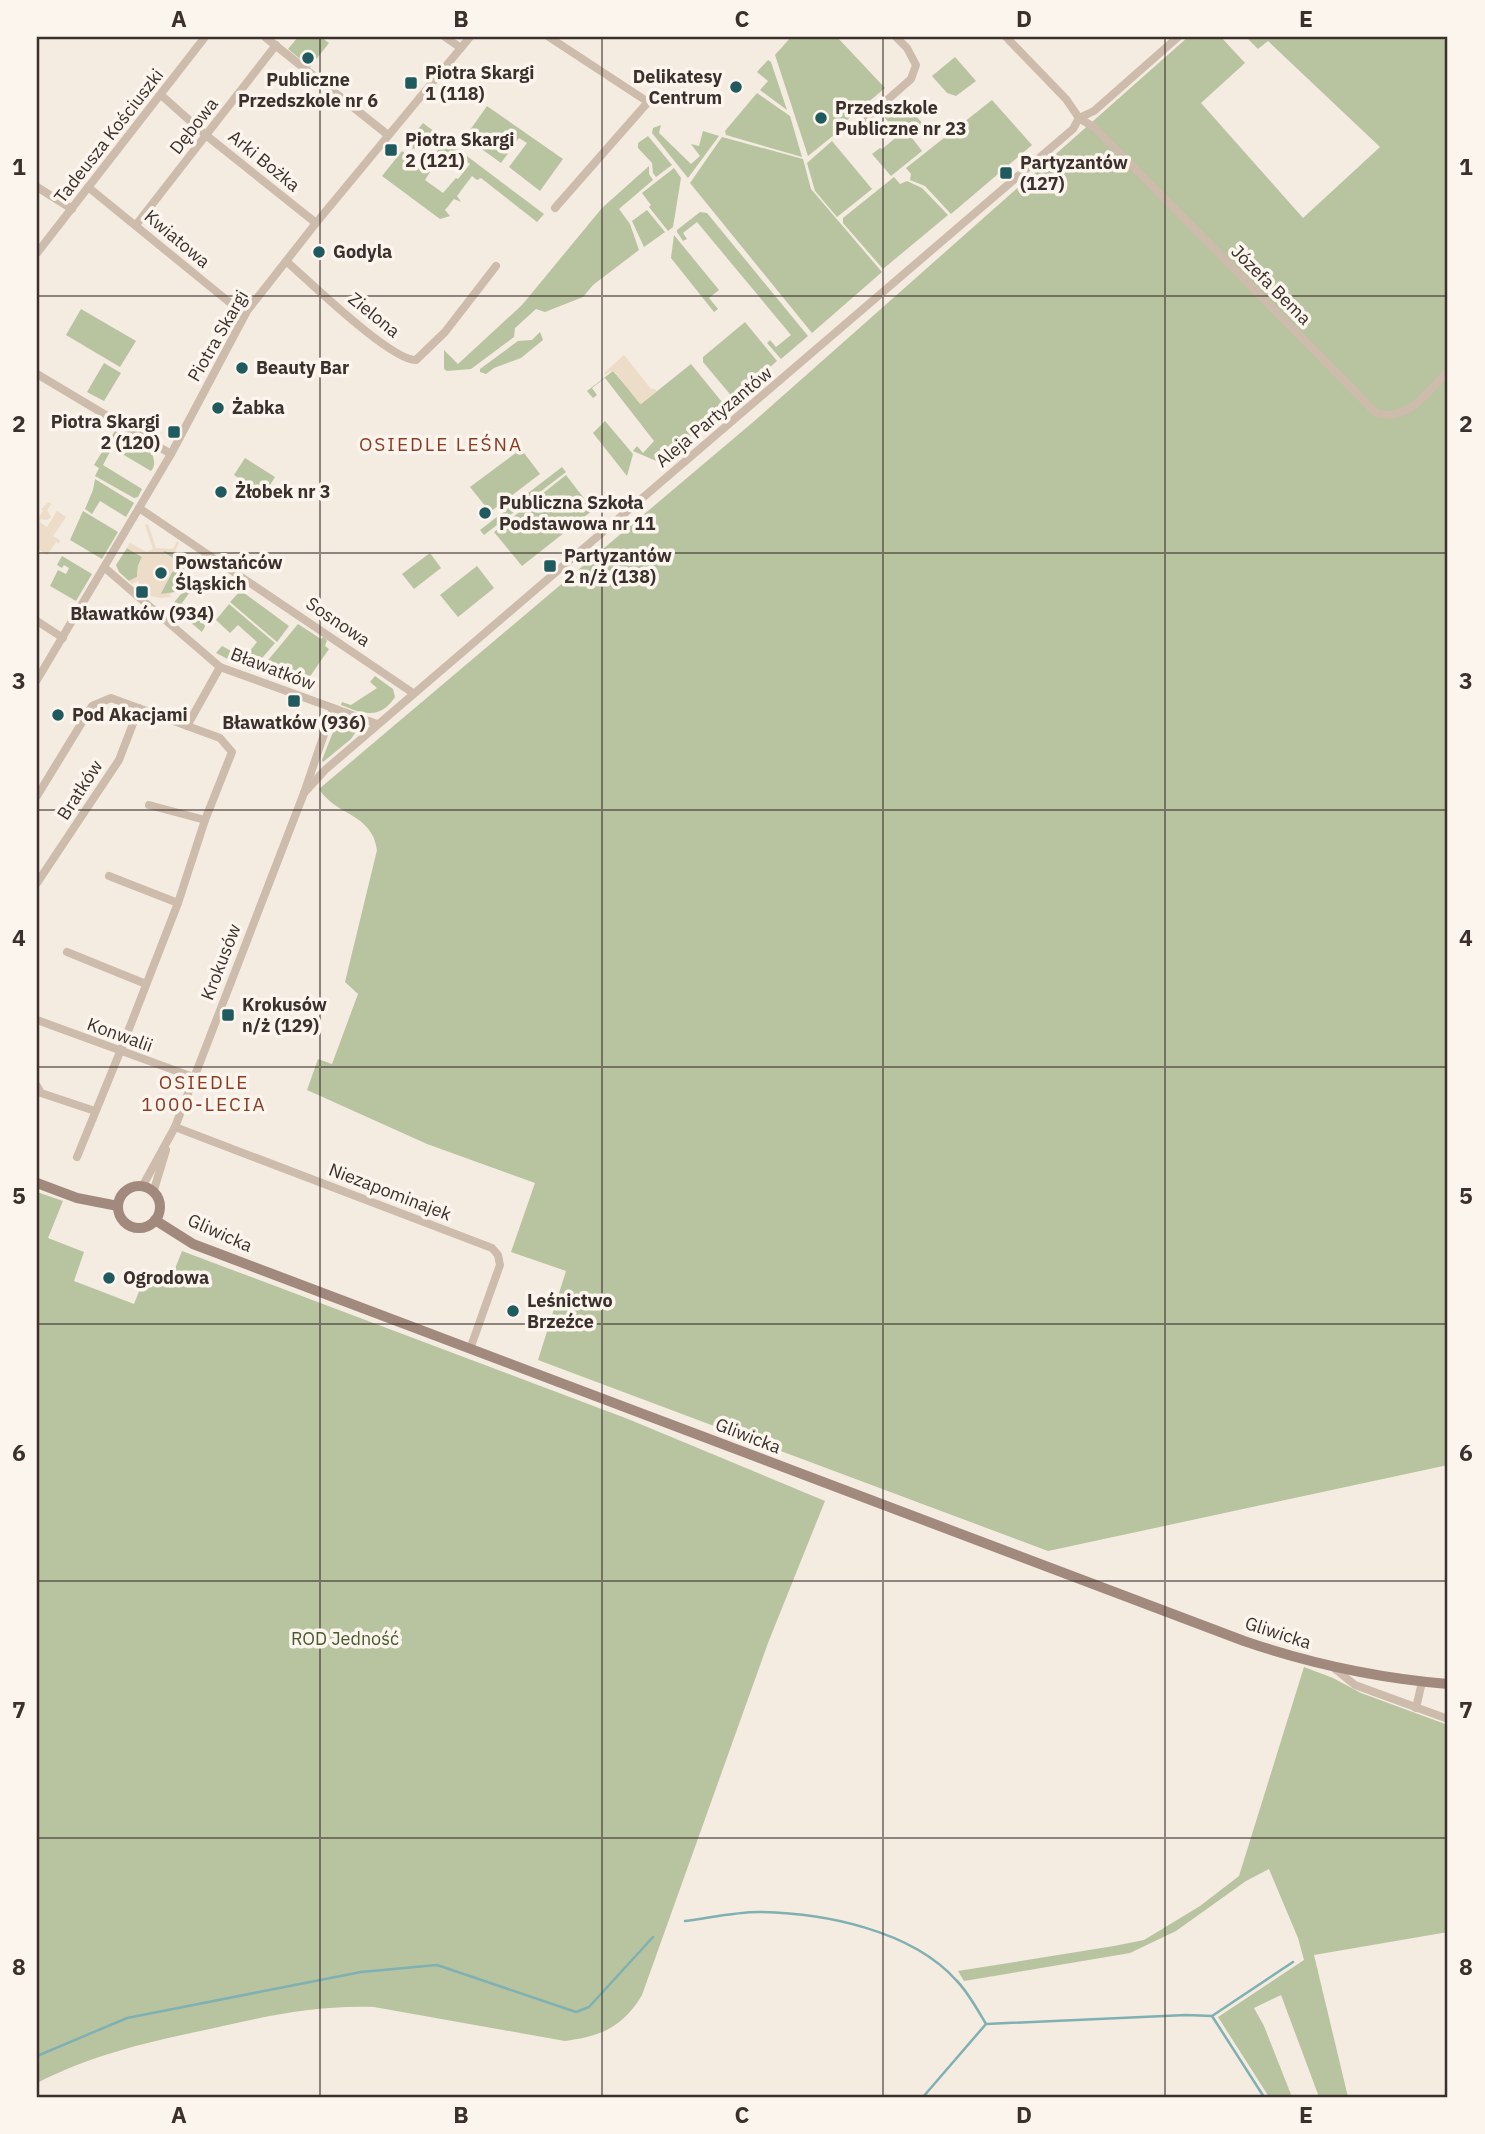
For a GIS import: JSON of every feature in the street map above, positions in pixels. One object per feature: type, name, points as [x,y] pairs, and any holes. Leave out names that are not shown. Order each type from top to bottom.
[{"type":"main road","points":[[37,1183],[77,1198],[118,1206]]},
{"type":"main road","points":[[142,1187],[153,1193],[159,1207],[155,1220],[142,1228],[130,1226],[121,1218],[118,1206],[125,1191],[142,1187]]},
{"type":"main road","name":"Gliwicka","points":[[155,1220],[193,1244],[1198,1625],[1335,1669],[1448,1684]]},
{"type":"street","name":"Tadeusza Kościuszki","points":[[37,253],[205,37]]},
{"type":"street","points":[[265,37],[388,135]]},
{"type":"street","points":[[444,37],[461,48]]},
{"type":"street","name":"Piotra Skargi","points":[[37,680],[171,454],[247,311],[470,37]]},
{"type":"street","points":[[549,37],[648,102],[555,208]]},
{"type":"street","points":[[859,125],[911,79],[916,65],[907,48],[896,37]]},
{"type":"street","name":"Józefa Bema","points":[[1006,37],[1066,99],[1079,118],[1094,128],[1376,413],[1395,415],[1414,407],[1448,371]]},
{"type":"street","points":[[1079,118],[1094,111],[1178,37]]},
{"type":"street","name":"Dębowa","points":[[136,225],[276,46]]},
{"type":"street","name":"Arki Bożka","points":[[161,95],[207,136],[316,223]]},
{"type":"street","name":"Aleja Partyzantów","points":[[304,793],[324,770],[377,724],[1073,129],[1079,118]]},
{"type":"street","points":[[37,187],[72,209]]},
{"type":"street","name":"Kwiatowa","points":[[88,187],[233,306],[247,311]]},
{"type":"street","name":"Zielona","points":[[286,261],[379,343],[410,360],[416,360],[444,332],[496,266]]},
{"type":"street","points":[[37,374],[171,454]]},
{"type":"street","name":"Sosnowa","points":[[139,508],[414,693]]},
{"type":"street","name":"Bławatków","points":[[105,568],[220,667],[377,724]]},
{"type":"street","points":[[37,621],[63,638]]},
{"type":"street","points":[[187,726],[220,667]]},
{"type":"street","points":[[37,796],[92,706],[111,698],[220,738],[232,752],[121,1052],[77,1157]]},
{"type":"street","name":"Bratków","points":[[37,883],[119,760],[139,708]]},
{"type":"street","name":"Krokusów","points":[[142,1187],[175,1127],[304,793],[333,708]]},
{"type":"street","points":[[149,804],[205,820]]},
{"type":"street","points":[[109,876],[178,903]]},
{"type":"street","points":[[67,952],[146,984]]},
{"type":"street","name":"Konwalii","points":[[37,1020],[193,1077]]},
{"type":"street","points":[[37,1086],[41,1093],[95,1111]]},
{"type":"street","name":"Niezapominajek","points":[[175,1127],[492,1248],[498,1255],[500,1265],[470,1349]]},
{"type":"street","name":"Krokusów","points":[[153,1193],[167,1143]]},
{"type":"street","name":"Gliwicka","points":[[1335,1669],[1355,1685],[1448,1719]]},
{"type":"street","points":[[1416,1707],[1422,1682]]},
{"type":"green space","name":"Publiczne Przedszkole nr 6","points":[[298,37],[321,37],[329,43],[310,67],[288,49]]},
{"type":"green space","name":"Przedszkole Publiczne nr 23","points":[[791,37],[837,37],[885,88],[808,156],[775,55]]},
{"type":"green space","points":[[1188,37],[1221,37],[1245,63],[1201,103],[1303,218],[1380,147],[1268,41],[1258,49],[1246,37],[1437,37],[1448,41],[1448,1465],[1048,1551],[538,1360],[566,1271],[511,1252],[535,1183],[427,1144],[307,1090],[318,1059],[332,1064],[358,994],[345,982],[377,850],[368,829],[326,798],[319,789],[752,423]]},
{"type":"green space","points":[[955,57],[976,81],[956,96],[947,93],[932,76]]},
{"type":"green space","points":[[768,60],[787,110],[760,90],[768,81],[757,72]]},
{"type":"green space","points":[[757,93],[790,116],[802,157],[726,135],[725,131]]},
{"type":"green space","points":[[992,100],[1032,145],[951,214],[925,186],[910,180],[911,174],[906,168]]},
{"type":"green space","points":[[487,106],[563,159],[540,191],[509,167],[527,143],[519,138],[501,163],[465,137]]},
{"type":"green space","points":[[908,107],[924,125],[912,138],[922,151],[891,176],[872,154],[899,135],[881,113],[887,108],[893,115],[898,116]]},
{"type":"green space","points":[[423,123],[544,214],[537,222],[481,178],[477,180],[472,176],[457,196],[461,202],[454,199],[445,210],[450,216],[440,219],[382,176],[402,151],[430,172],[425,180],[443,193],[470,164],[462,158],[457,165],[448,166],[434,156],[440,147],[426,137],[413,149],[406,144]]},
{"type":"green space","points":[[661,125],[659,133],[691,164],[700,156],[691,144],[699,146],[703,131],[719,136],[688,178],[652,133],[653,128]]},
{"type":"green space","points":[[648,136],[672,165],[656,177],[652,163],[638,148],[638,143]]},
{"type":"green space","points":[[722,137],[803,159],[811,189],[882,272],[812,333],[690,183]]},
{"type":"green space","points":[[832,141],[872,189],[837,217],[815,191],[807,163]]},
{"type":"green space","points":[[649,166],[649,174],[653,180],[619,209],[630,224],[639,250],[593,285],[583,297],[545,312],[536,309],[515,328],[514,337],[471,369],[444,369],[444,350],[458,364],[522,305],[602,208]]},
{"type":"green space","points":[[674,168],[681,178],[673,227],[668,231],[649,207],[651,205],[642,193]]},
{"type":"green space","points":[[894,177],[900,184],[907,181],[922,188],[948,215],[883,269],[843,223],[843,218]]},
{"type":"green space","points":[[647,210],[665,232],[644,247],[632,221]]},
{"type":"green space","points":[[700,212],[707,213],[808,336],[781,359],[767,343],[770,340],[776,347],[791,335],[697,222],[683,233],[687,239],[683,241],[677,232]]},
{"type":"green space","points":[[674,235],[719,290],[709,298],[718,309],[714,312],[671,258]]},
{"type":"green space","points":[[81,309],[136,341],[120,367],[66,335]]},
{"type":"green space","points":[[745,322],[777,361],[734,399],[703,362],[703,357]]},
{"type":"green space","points":[[540,332],[543,340],[521,358],[494,368],[486,374],[480,372],[480,369],[518,341],[532,340]]},
{"type":"green space","points":[[104,363],[121,373],[104,401],[87,392]]},
{"type":"green space","points":[[691,364],[726,407],[661,463],[633,451],[637,446],[643,453],[654,441],[605,378],[592,388],[597,395],[593,398],[587,391],[613,371],[641,404]]},
{"type":"green space","points":[[605,421],[633,454],[627,476],[593,433]]},
{"type":"green space","points":[[115,431],[152,453],[154,465],[151,471],[112,448],[103,465],[142,489],[138,497],[134,498],[95,476],[99,468],[94,465]]},
{"type":"green space","points":[[521,449],[540,474],[490,512],[470,487]]},
{"type":"green space","points":[[245,458],[275,477],[264,495],[234,475]]},
{"type":"green space","points":[[562,467],[566,472],[484,535],[480,530]]},
{"type":"green space","points":[[566,475],[593,510],[522,566],[494,532]]},
{"type":"green space","points":[[95,479],[134,503],[126,517],[100,501],[92,514],[85,509]]},
{"type":"green space","points":[[83,511],[118,532],[102,559],[70,540]]},
{"type":"green space","points":[[127,548],[142,557],[137,577],[129,581],[116,565]]},
{"type":"green space","points":[[164,551],[180,560],[186,578],[175,592],[160,595],[178,561]]},
{"type":"green space","points":[[430,553],[441,568],[414,589],[402,574]]},
{"type":"green space","points":[[62,556],[92,574],[76,601],[50,586],[58,570],[66,574],[69,568],[57,565]]},
{"type":"green space","points":[[477,566],[494,588],[458,617],[440,595]]},
{"type":"green space","points":[[249,586],[244,593],[289,626],[277,642],[230,602],[244,587]]},
{"type":"green space","points":[[186,588],[190,592],[182,603],[208,621],[202,632],[171,606]]},
{"type":"green space","points":[[229,604],[275,643],[251,671],[216,653],[222,646],[235,653],[242,661],[257,642],[238,625],[230,633],[216,620]]},
{"type":"green space","points":[[298,624],[327,640],[325,646],[329,649],[302,688],[260,670]]},
{"type":"green space","points":[[375,676],[393,689],[395,697],[389,704],[371,713],[341,705],[342,702],[351,705],[377,688],[370,682]]},
{"type":"green space","points":[[341,718],[351,721],[355,733],[323,762],[337,722]]},
{"type":"green space","name":"ROD Jedność","points":[[37,1192],[63,1201],[48,1238],[84,1252],[74,1281],[134,1304],[145,1276],[169,1284],[182,1251],[628,1419],[825,1501],[768,1643],[642,1995],[618,2023],[600,2033],[565,2041],[374,2007],[291,2012],[144,2044],[79,2064],[37,2083]]},
{"type":"green space","points":[[1304,1667],[1361,1693],[1448,1725],[1448,1932],[1314,1955],[1348,2097],[1319,2097],[1281,1995],[1254,2008],[1264,2026],[1292,2097],[1269,2097],[1218,2017],[1304,1960],[1298,1938],[1269,1869],[1246,1881],[1176,1931],[1130,1953],[964,1981],[958,1971],[1144,1940],[1200,1906],[1239,1876]]},
{"type":"shaded area","points":[[624,355],[651,389],[657,391],[640,404],[615,372],[604,373]]},
{"type":"shaded area","points":[[49,502],[51,504],[47,510],[51,517],[39,522],[47,527],[57,511],[66,517],[53,536],[60,540],[59,544],[56,542],[47,555],[37,548],[37,520],[43,511],[41,509]]},
{"type":"shaded area","points":[[148,524],[156,548],[173,549],[177,541],[179,543],[175,551],[185,560],[189,569],[190,574],[186,578],[181,560],[173,553],[164,551],[163,553],[178,561],[160,594],[175,592],[169,595],[172,597],[149,598],[138,581],[132,584],[129,581],[137,577],[142,557],[127,548],[130,543],[147,552],[153,549],[145,525]]},
{"type":"waterway","points":[[685,1921],[759,1912],[811,1916],[865,1928],[915,1948],[937,1963],[956,1980],[986,2024]]},
{"type":"waterway","points":[[37,2056],[127,2018],[361,1972],[437,1965],[576,2012],[589,2007],[653,1937]]},
{"type":"waterway","points":[[1212,2016],[1293,1962]]},
{"type":"waterway","points":[[923,2097],[986,2024],[1186,2015],[1212,2016],[1264,2097]]},
{"type":"place","name":"Publiczne Przedszkole nr 6","points":[[308,58]]},
{"type":"place","name":"Piotra Skargi 1 (118)","points":[[411,83]]},
{"type":"place","name":"Delikatesy Centrum","points":[[736,87]]},
{"type":"place","name":"Przedszkole Publiczne nr 23","points":[[821,118]]},
{"type":"place","name":"Piotra Skargi 2 (121)","points":[[391,150]]},
{"type":"place","name":"Partyzantów (127)","points":[[1006,173]]},
{"type":"place","name":"Godyla","points":[[319,252]]},
{"type":"place","name":"Beauty Bar","points":[[242,368]]},
{"type":"place","name":"Żabka","points":[[218,408]]},
{"type":"place","name":"Piotra Skargi 2 (120)","points":[[174,432]]},
{"type":"place","name":"Żłobek nr 3","points":[[221,492]]},
{"type":"place","name":"Publiczna Szkoła Podstawowa nr 11","points":[[485,513]]},
{"type":"place","name":"Partyzantów 2 n/ż (138)","points":[[550,566]]},
{"type":"place","name":"Powstańców Śląskich","points":[[161,573]]},
{"type":"place","name":"Bławatków (934)","points":[[142,592]]},
{"type":"place","name":"Bławatków (936)","points":[[294,701]]},
{"type":"place","name":"Pod Akacjami","points":[[58,715]]},
{"type":"place","name":"Krokusów n/ż (129)","points":[[228,1015]]},
{"type":"place","name":"Ogrodowa","points":[[109,1278]]},
{"type":"place","name":"Leśnictwo Brzeźce","points":[[513,1311]]},
{"type":"district","name":"OSIEDLE LEŚNA","points":[[441,444]]},
{"type":"district","name":"OSIEDLE 1000-LECIA","points":[[204,1093]]}]
